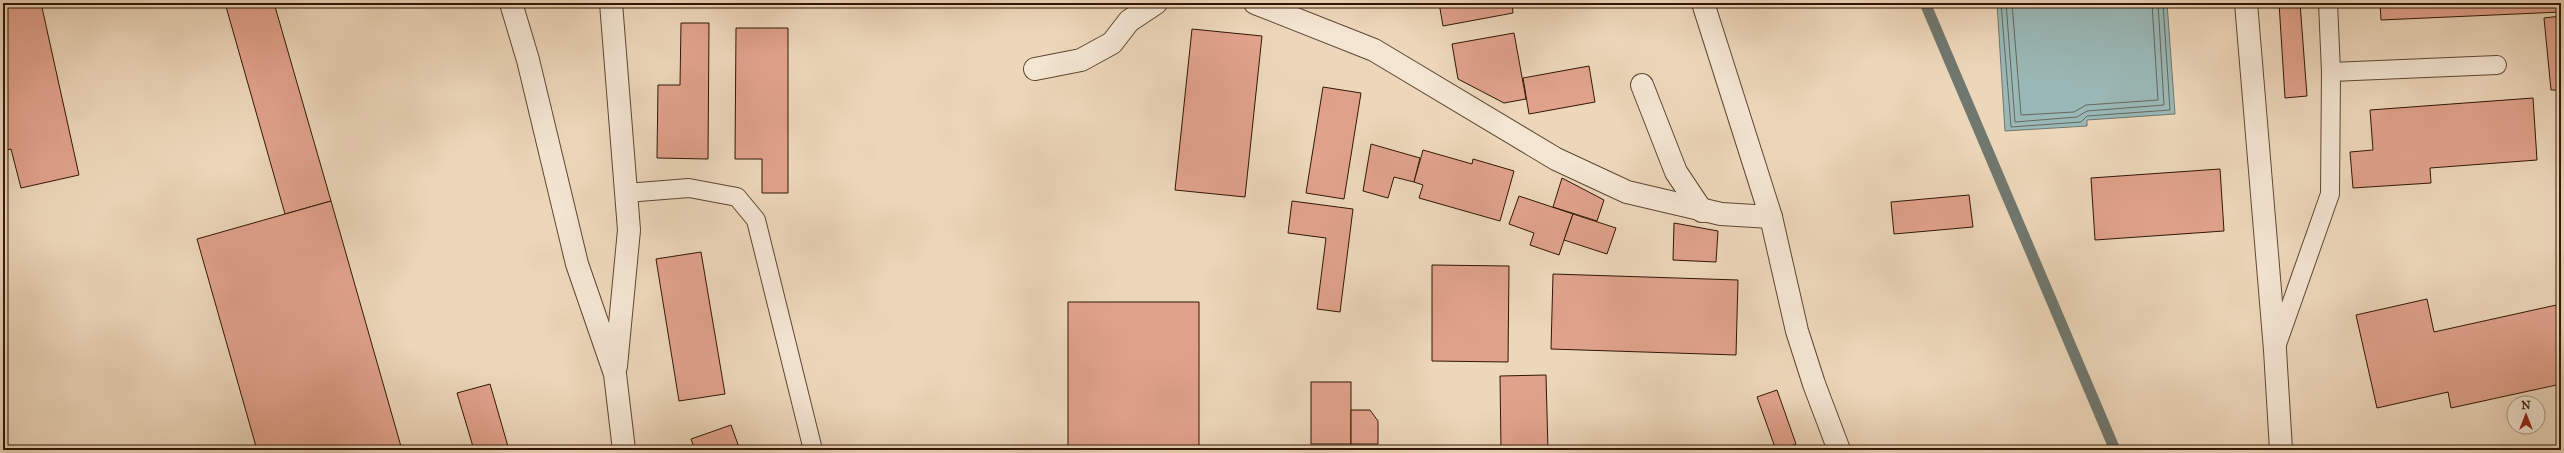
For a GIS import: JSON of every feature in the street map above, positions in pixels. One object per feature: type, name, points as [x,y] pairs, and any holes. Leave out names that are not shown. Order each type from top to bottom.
[{"type":"street","points":[[511,3],[528,60],[577,264],[615,374],[624,450]]},
{"type":"street","points":[[611,3],[629,230],[615,374]]},
{"type":"street","points":[[1034,69],[1080,60],[1112,43],[1129,22],[1156,3]]},
{"type":"street","points":[[1255,3],[1374,50],[1556,159],[1620,189],[1702,211],[1721,214],[1771,217]]},
{"type":"street","points":[[1703,3],[1771,217],[1797,331],[1814,384],[1839,450]]},
{"type":"street","points":[[2246,3],[2275,350],[2281,450]]},
{"type":"street","points":[[1642,85],[1676,172],[1702,211]]},
{"type":"lane","points":[[2275,350],[2330,194],[2331,72],[2328,3]]},
{"type":"lane","points":[[2331,72],[2497,64]]},
{"type":"lane","points":[[626,193],[689,188],[737,197],[756,220],[813,450]]},
{"type":"water","points":[[1997,3],[2167,3],[2175,114],[2087,120],[2087,126],[2005,131]]},
{"type":"building","points":[[3,3],[41,3],[79,175],[21,188],[11,149],[3,151]]},
{"type":"building","points":[[225,3],[274,3],[331,201],[285,214]]},
{"type":"building","points":[[1439,3],[1512,3],[1513,13],[1443,26]]},
{"type":"building","points":[[2279,3],[2300,3],[2307,96],[2285,98]]},
{"type":"building","points":[[2380,3],[2561,3],[2561,12],[2381,20]]},
{"type":"building","points":[[2561,16],[2561,90],[2551,90],[2544,18]]},
{"type":"building","points":[[681,23],[709,23],[708,159],[657,158],[658,85],[680,85]]},
{"type":"building","points":[[736,28],[788,28],[788,193],[762,193],[762,159],[735,159]]},
{"type":"building","points":[[1192,29],[1262,36],[1245,197],[1175,190]]},
{"type":"building","points":[[1514,33],[1526,99],[1504,103],[1458,79],[1452,44]]},
{"type":"building","points":[[1589,66],[1595,102],[1529,114],[1523,78]]},
{"type":"building","points":[[1323,87],[1361,93],[1344,199],[1306,193]]},
{"type":"building","points":[[2533,98],[2537,160],[2430,168],[2431,183],[2353,188],[2350,152],[2373,150],[2370,110]]},
{"type":"building","points":[[1371,144],[1420,158],[1414,182],[1394,177],[1388,198],[1363,191]]},
{"type":"building","points":[[1423,150],[1472,164],[1473,159],[1514,171],[1500,221],[1419,198],[1423,185],[1414,182]]},
{"type":"building","points":[[2220,169],[2224,231],[2095,240],[2091,178]]},
{"type":"building","points":[[1562,178],[1604,200],[1597,221],[1553,207]]},
{"type":"building","points":[[1969,195],[1973,227],[1894,234],[1891,202]]},
{"type":"building","points":[[1519,196],[1573,214],[1559,255],[1530,245],[1534,233],[1509,224]]},
{"type":"building","points":[[331,201],[402,450],[257,450],[197,239]]},
{"type":"building","points":[[1292,201],[1353,209],[1340,312],[1317,309],[1326,238],[1288,233]]},
{"type":"building","points":[[1573,214],[1616,228],[1607,254],[1564,240]]},
{"type":"building","points":[[1674,223],[1718,231],[1716,262],[1673,260]]},
{"type":"building","points":[[701,252],[725,394],[679,401],[656,259]]},
{"type":"building","points":[[1432,265],[1509,266],[1508,362],[1432,361]]},
{"type":"building","points":[[1553,274],[1738,280],[1736,355],[1551,349]]},
{"type":"building","points":[[2427,299],[2434,332],[2561,304],[2561,384],[2451,408],[2448,392],[2377,408],[2356,315]]},
{"type":"building","points":[[1068,302],[1199,302],[1199,446],[1169,446],[1169,450],[1068,450]]},
{"type":"building","points":[[1546,375],[1548,450],[1501,450],[1500,376]]},
{"type":"building","points":[[1311,382],[1351,382],[1351,444],[1311,444]]},
{"type":"building","points":[[490,384],[509,450],[474,450],[457,393]]},
{"type":"building","points":[[1777,390],[1796,444],[1780,450],[1776,450],[1757,397]]},
{"type":"building","points":[[1351,410],[1370,410],[1378,421],[1378,444],[1351,444]]},
{"type":"building","points":[[731,425],[740,450],[695,450],[691,439]]},
{"type":"waterway","points":[[1925,3],[2115,450]]}]
